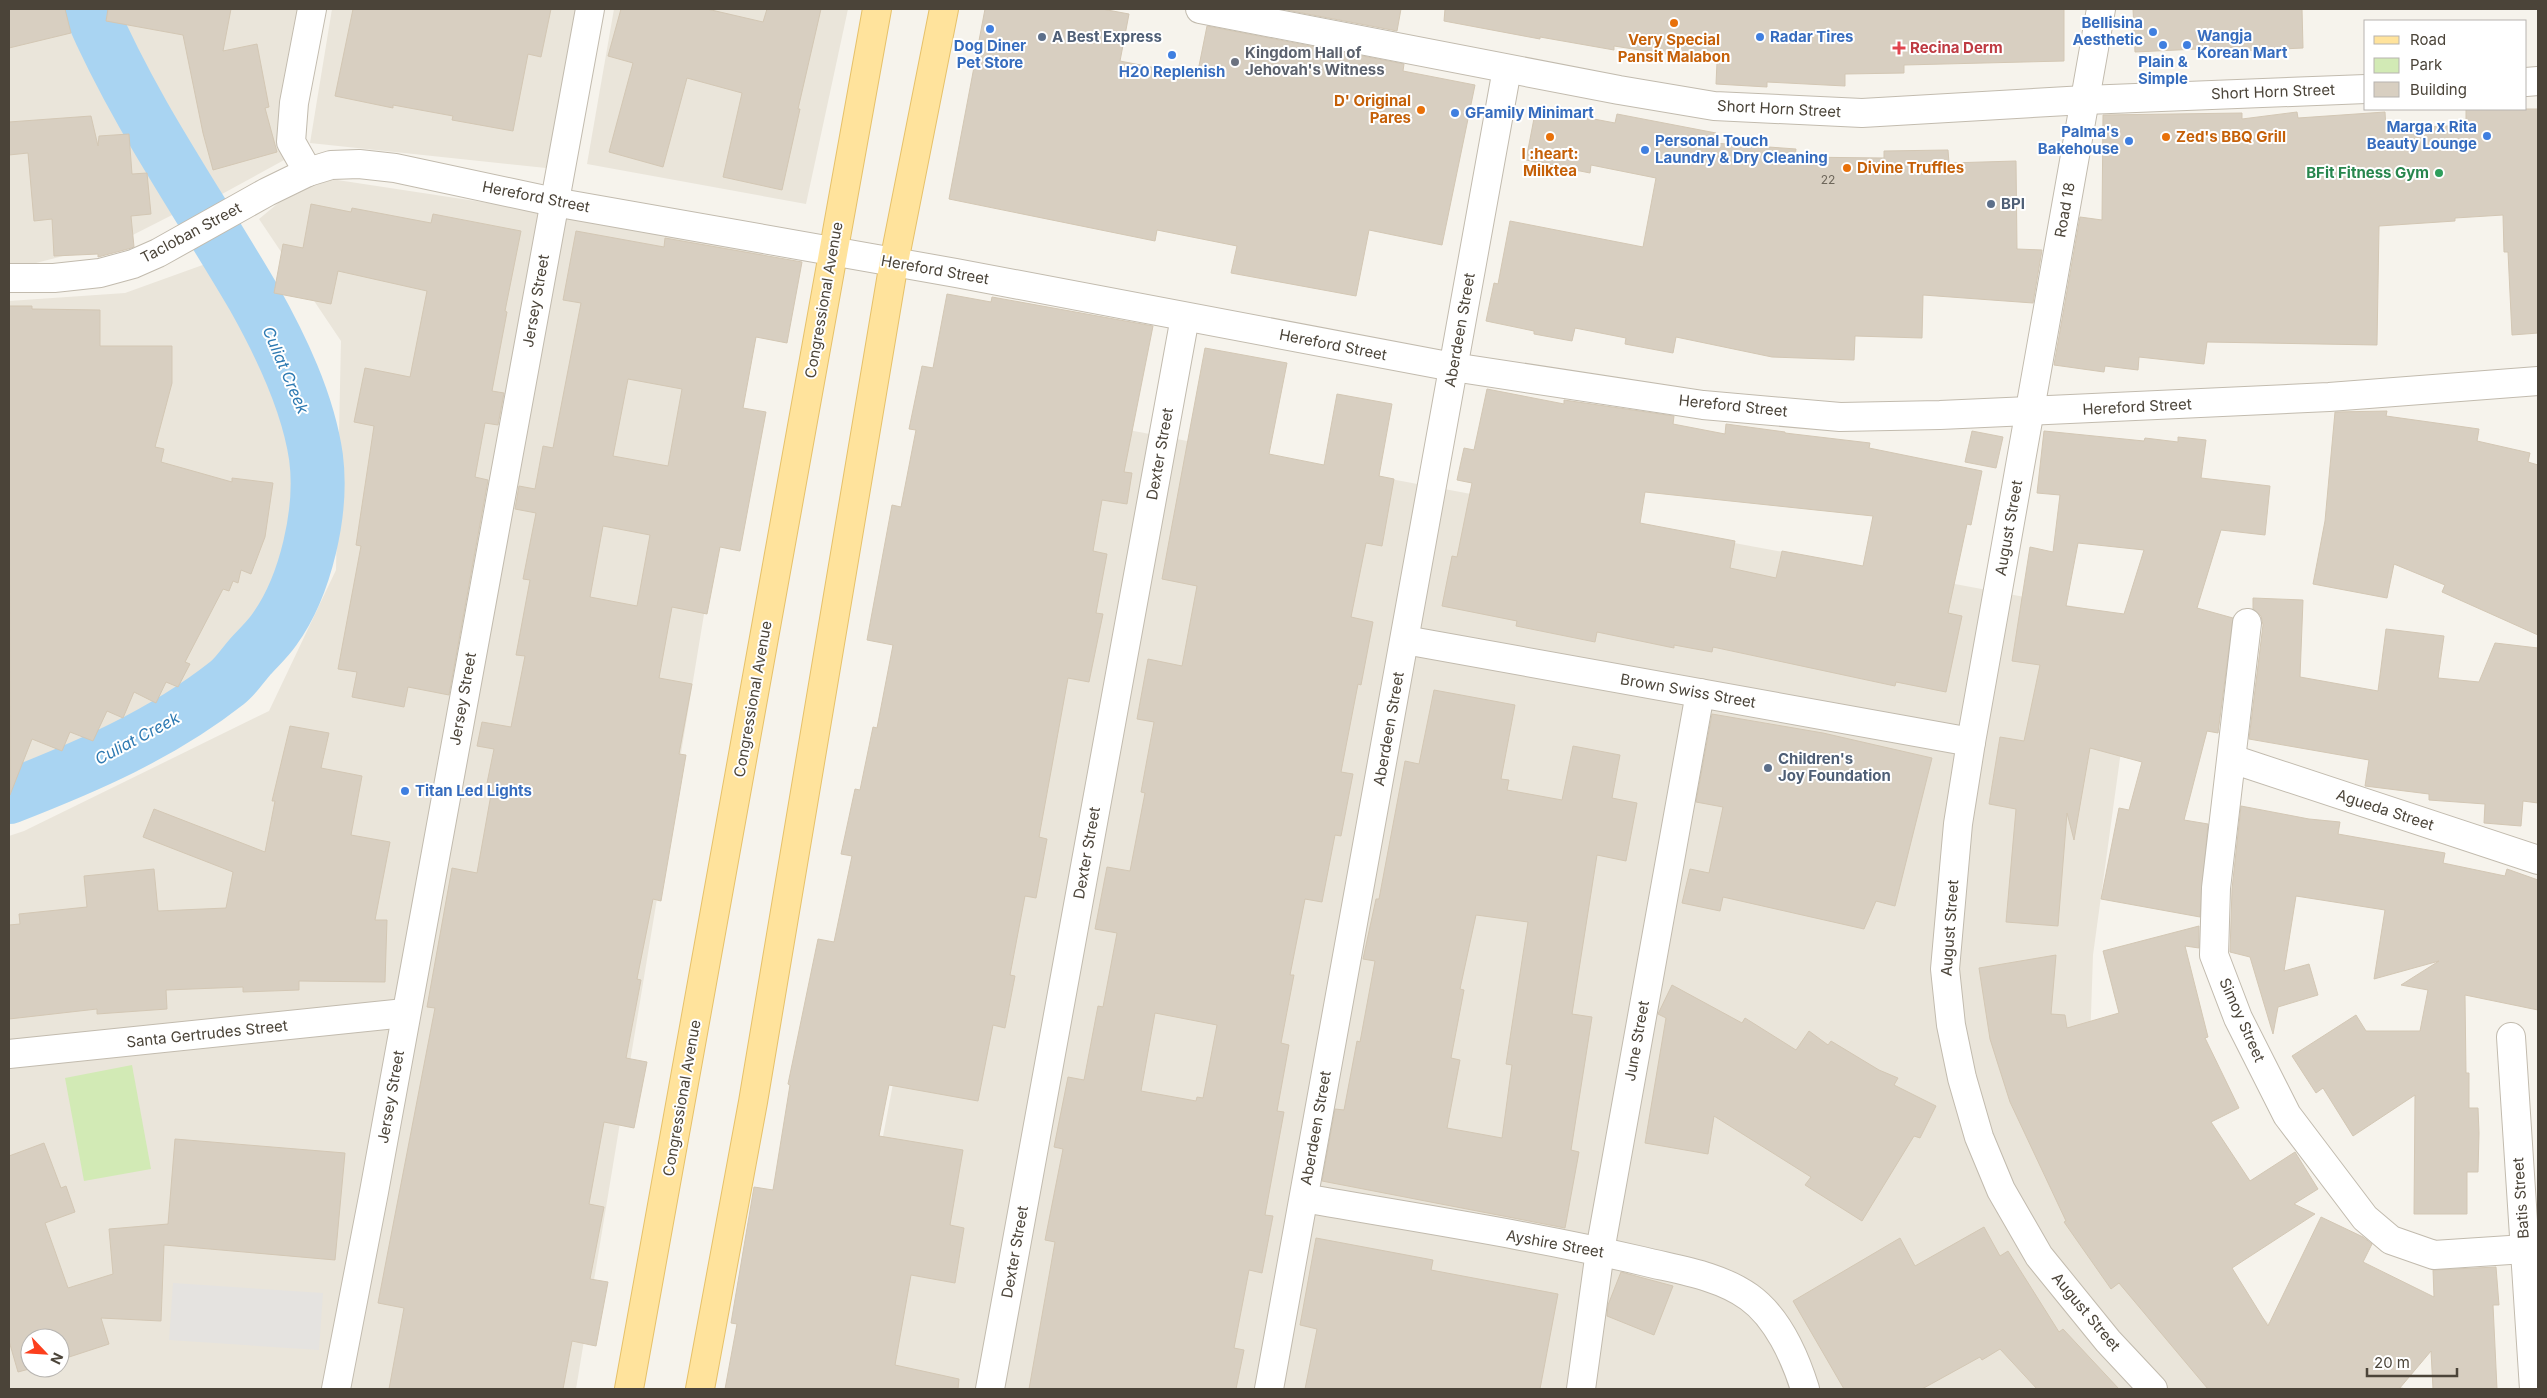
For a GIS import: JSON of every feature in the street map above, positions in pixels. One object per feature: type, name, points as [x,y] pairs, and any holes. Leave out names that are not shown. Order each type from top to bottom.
[{"type":"main road","name":"Congressional Avenue","points":[[629,1389],[877,9]]},
{"type":"main road","points":[[700,1389],[757,1082],[894,262],[944,9]]},
{"type":"street","points":[[308,172],[291,142],[294,103],[312,9]]},
{"type":"street","name":"Jersey Street","points":[[336,1389],[374,1192],[405,1013],[590,9]]},
{"type":"street","name":"Short Horn Street","points":[[1200,9],[1289,18],[1507,69],[1714,106],[1862,113],[2085,100],[2364,88]]},
{"type":"street","name":"Road 18","points":[[2029,412],[2101,9]]},
{"type":"street","name":"Aberdeen Street","points":[[1269,1389],[1507,69]]},
{"type":"street","name":"Hereford Street","points":[[308,172],[331,165],[359,164],[395,168],[554,202],[894,262],[1453,367],[1702,405],[1831,416],[2029,412],[2329,397],[2538,381]]},
{"type":"street","name":"Tacloban Street","points":[[9,278],[54,278],[100,273],[133,264],[182,240],[267,192],[308,172]]},
{"type":"street","name":"Dexter Street","points":[[990,1389],[1184,317]]},
{"type":"street","name":"August Street","points":[[2029,412],[1958,824],[1945,969],[1951,1025],[1962,1078],[1979,1137],[2001,1190],[2039,1256],[2108,1341],[2153,1389]]},
{"type":"street","name":"Simoy Street","points":[[2247,623],[2216,888],[2214,955],[2238,1018],[2287,1115],[2365,1218],[2391,1240],[2434,1255],[2525,1249]]},
{"type":"street","name":"Brown Swiss Street","points":[[1404,640],[1971,742]]},
{"type":"street","name":"June Street","points":[[1581,1389],[1600,1251],[1700,694]]},
{"type":"street","name":"Agueda Street","points":[[2232,760],[2538,860]]},
{"type":"street","name":"Santa Gertrudes Street","points":[[9,1054],[405,1013]]},
{"type":"street","name":"Batis Street","points":[[2511,1036],[2534,1389]]},
{"type":"street","name":"Ayshire Street","points":[[1304,1198],[1600,1251],[1718,1280],[1750,1297],[1783,1337],[1805,1389]]},
{"type":"shaded area","points":[[9,9],[73,9],[178,212],[121,241],[9,270]]},
{"type":"shaded area","points":[[115,9],[309,9],[286,159],[211,200],[163,118],[118,22]]},
{"type":"shaded area","points":[[332,9],[577,9],[546,168],[310,143]]},
{"type":"shaded area","points":[[614,9],[848,9],[806,204],[587,164]]},
{"type":"shaded area","points":[[311,176],[765,245],[576,1389],[9,1389],[9,836],[24,831],[269,711],[336,570],[341,341],[259,219]]},
{"type":"shaded area","points":[[211,262],[252,341],[281,408],[297,490],[282,569],[250,632],[206,672],[86,748],[9,778],[9,301],[125,293]]},
{"type":"shaded area","points":[[1021,410],[2126,616],[2127,707],[2093,955],[2090,1044],[2188,1253],[2270,1324],[2406,1389],[835,1389]]},
{"type":"shaded area","points":[[173,1283],[323,1293],[319,1350],[169,1340]]},
{"type":"green space","points":[[132,1065],[151,1169],[84,1181],[65,1078]]},
{"type":"building","points":[[9,9],[65,9],[71,33],[9,48]]},
{"type":"building","points":[[108,9],[231,9],[223,51],[257,44],[269,107],[265,108],[277,152],[213,170],[203,133],[183,35],[106,21]]},
{"type":"building","points":[[353,9],[551,9],[541,57],[528,54],[513,131],[452,120],[453,116],[393,105],[393,108],[335,96]]},
{"type":"building","points":[[621,9],[707,9],[763,22],[767,9],[821,9],[782,190],[723,177],[742,93],[687,78],[663,167],[609,152],[633,63],[608,56]]},
{"type":"building","points":[[985,9],[1102,9],[1129,14],[1120,61],[1197,76],[1207,26],[1404,64],[1403,71],[1475,85],[1442,245],[1369,230],[1356,296],[1231,273],[1237,246],[1157,230],[1155,241],[949,199]]},
{"type":"building","points":[[1281,9],[1401,9],[1397,31]]},
{"type":"building","points":[[1445,9],[2064,9],[2064,61],[1904,65],[1904,73],[1845,74],[1845,86],[1767,82],[1767,87],[1716,84],[1717,62],[1614,46],[1614,50],[1540,37],[1540,39],[1444,21]]},
{"type":"building","points":[[2133,9],[2302,9],[2303,48],[2240,51],[2240,47],[2135,52]]},
{"type":"building","points":[[1536,108],[1615,123],[1617,114],[1716,133],[1714,143],[1796,149],[1795,157],[1884,158],[1884,151],[1948,150],[1949,163],[2016,161],[2017,249],[2042,250],[2033,303],[1923,295],[1922,338],[1855,336],[1854,360],[1772,357],[1676,337],[1673,353],[1625,344],[1626,338],[1575,328],[1572,341],[1534,334],[1534,331],[1486,321],[1494,283],[1498,284],[1510,221],[1643,247],[1656,178],[1591,165],[1590,173],[1526,160]]},
{"type":"building","points":[[2538,109],[2538,333],[2512,335],[2508,252],[2504,252],[2503,215],[2455,218],[2455,221],[2379,226],[2377,345],[2207,342],[2204,364],[2139,357],[2138,370],[2105,366],[2104,372],[2054,365],[2080,217],[2102,220],[2103,115],[2242,113],[2242,119],[2297,112],[2298,118],[2385,112],[2386,129],[2466,125],[2466,110]]},
{"type":"building","points":[[91,116],[98,146],[99,136],[129,134],[132,174],[147,173],[151,214],[131,216],[134,247],[98,257],[98,254],[54,256],[52,219],[34,221],[28,153],[9,155],[9,122]]},
{"type":"building","points":[[311,204],[351,212],[352,208],[431,223],[433,214],[521,231],[492,391],[504,393],[498,425],[485,423],[475,477],[488,480],[449,695],[408,687],[404,707],[352,697],[357,672],[338,669],[361,546],[356,545],[374,426],[354,422],[365,368],[410,377],[427,291],[338,271],[331,304],[274,293],[283,244],[303,248]]},
{"type":"building","points":[[576,231],[664,247],[665,238],[802,262],[787,343],[756,337],[743,408],[766,412],[740,551],[720,547],[707,614],[672,607],[659,678],[692,684],[679,754],[686,755],[661,901],[653,899],[637,979],[641,980],[626,1058],[647,1062],[634,1128],[604,1122],[589,1204],[604,1207],[590,1279],[608,1282],[596,1346],[572,1341],[563,1389],[389,1389],[404,1308],[378,1303],[435,1008],[427,1007],[452,868],[477,873],[492,789],[486,788],[494,749],[477,746],[482,722],[511,727],[525,656],[516,655],[530,580],[523,579],[536,513],[515,509],[519,486],[535,489],[543,446],[553,448],[581,303],[563,300]],"holes":[[[628,379],[682,389],[668,466],[613,456]],[[603,526],[650,535],[637,606],[590,597]]]},
{"type":"building","points":[[947,294],[991,302],[992,297],[1153,326],[1124,472],[1132,473],[1127,504],[1102,500],[1093,551],[1107,554],[1096,613],[1103,614],[1089,682],[1068,678],[1039,837],[1047,839],[1036,898],[1025,896],[1010,975],[1015,976],[1005,1028],[993,1025],[978,1101],[889,1085],[879,1136],[963,1150],[950,1225],[964,1228],[955,1283],[911,1275],[895,1365],[959,1379],[958,1389],[725,1389],[737,1324],[731,1323],[754,1187],[773,1190],[790,1085],[788,1084],[818,939],[834,942],[852,856],[841,854],[855,789],[860,790],[873,727],[877,728],[893,645],[867,640],[892,505],[901,507],[916,430],[909,429],[922,366],[933,368]]},
{"type":"building","points":[[9,306],[32,306],[32,309],[100,310],[100,346],[172,346],[172,383],[155,447],[164,449],[161,462],[232,482],[232,478],[273,483],[265,537],[251,574],[241,570],[238,583],[233,581],[229,591],[223,589],[185,662],[190,664],[178,687],[166,682],[156,703],[134,692],[123,718],[107,711],[93,741],[70,732],[62,751],[32,739],[10,795]]},
{"type":"building","points":[[1205,348],[1287,363],[1269,454],[1324,465],[1337,394],[1392,404],[1379,476],[1394,479],[1382,546],[1366,543],[1351,617],[1373,622],[1361,685],[1358,684],[1341,772],[1353,774],[1341,836],[1335,835],[1322,902],[1305,899],[1290,975],[1294,975],[1281,1043],[1289,1045],[1277,1111],[1284,1112],[1265,1215],[1273,1216],[1262,1273],[1249,1270],[1234,1348],[1244,1350],[1236,1389],[1029,1389],[1055,1242],[1045,1240],[1063,1149],[1054,1147],[1068,1077],[1084,1080],[1098,1006],[1103,1007],[1117,933],[1095,929],[1107,867],[1130,871],[1145,793],[1141,792],[1154,722],[1137,719],[1148,659],[1182,666],[1197,586],[1162,579]],"holes":[[[1155,1013],[1217,1025],[1203,1098],[1197,1097],[1196,1101],[1141,1091]]]},
{"type":"building","points":[[1487,389],[1564,404],[1564,400],[1674,416],[1673,424],[1725,434],[1726,424],[1870,443],[1869,448],[1982,471],[1971,525],[1967,524],[1948,613],[1962,616],[1946,692],[1896,682],[1895,686],[1713,647],[1712,652],[1674,645],[1674,648],[1597,632],[1595,642],[1516,626],[1517,621],[1442,606],[1452,556],[1457,557],[1472,483],[1457,480],[1464,448],[1474,450]],"holes":[[[1645,492],[1873,516],[1863,566],[1782,551],[1776,578],[1730,568],[1735,541],[1640,523]]]},
{"type":"building","points":[[2387,411],[2386,416],[2479,429],[2477,441],[2530,453],[2528,462],[2538,465],[2538,635],[2442,592],[2445,585],[2394,564],[2387,598],[2313,584],[2325,521],[2335,412]]},
{"type":"building","points":[[1972,431],[2003,437],[1996,468],[1965,462]]},
{"type":"building","points":[[2044,431],[2144,441],[2145,438],[2178,442],[2178,437],[2206,440],[2201,478],[2270,486],[2265,535],[2221,530],[2197,608],[2233,618],[2218,733],[2207,731],[2184,820],[2208,824],[2200,917],[2101,899],[2119,808],[2129,810],[2142,762],[2090,748],[2074,840],[2067,813],[2058,926],[2006,922],[2016,809],[1989,804],[2000,737],[2024,741],[2040,665],[2012,661],[2030,547],[2053,552],[2060,495],[2037,493]],"holes":[[[2078,543],[2144,550],[2124,614],[2066,606]]]},
{"type":"building","points":[[2253,598],[2303,600],[2300,677],[2378,691],[2386,629],[2444,636],[2438,678],[2479,682],[2495,643],[2538,648],[2538,803],[2523,801],[2521,826],[2484,823],[2485,804],[2429,800],[2429,794],[2365,786],[2369,760],[2249,739],[2263,625],[2261,616],[2253,609]]},
{"type":"building","points":[[1434,690],[1515,705],[1501,779],[1509,780],[1507,790],[1562,800],[1573,746],[1620,755],[1612,798],[1637,803],[1626,861],[1597,855],[1572,1014],[1592,1017],[1571,1150],[1579,1152],[1565,1228],[1322,1181],[1335,1109],[1344,1110],[1357,1041],[1360,1042],[1375,961],[1363,959],[1376,899],[1379,899],[1405,761],[1419,764]],"holes":[[[1476,915],[1528,922],[1506,1064],[1512,1065],[1502,1138],[1447,1128],[1460,1060],[1451,1058],[1464,990],[1460,989]]]},
{"type":"building","points":[[1712,714],[1823,733],[1932,758],[1895,906],[1876,901],[1864,929],[1723,897],[1720,911],[1682,903],[1690,869],[1709,873],[1723,807],[1696,802]]},
{"type":"building","points":[[290,726],[329,733],[321,768],[362,776],[351,835],[390,842],[375,920],[387,920],[385,982],[299,981],[299,990],[243,992],[243,987],[166,990],[167,1009],[97,1014],[97,1009],[9,1019],[9,925],[20,924],[19,914],[87,907],[84,876],[154,869],[158,911],[226,908],[233,872],[143,837],[154,809],[265,852],[275,801],[272,801]]},
{"type":"building","points":[[2241,806],[2309,819],[2340,822],[2338,834],[2445,853],[2443,863],[2505,876],[2507,869],[2538,880],[2538,1010],[2465,995],[2466,1073],[2469,1073],[2469,1108],[2478,1108],[2479,1133],[2478,1172],[2467,1172],[2467,1214],[2414,1214],[2415,1095],[2353,1136],[2323,1088],[2316,1093],[2292,1056],[2356,1015],[2366,1031],[2420,1031],[2428,990],[2401,985],[2439,961],[2374,979],[2385,910],[2296,896],[2284,971],[2309,964],[2318,995],[2278,1007],[2273,1034],[2250,957],[2230,952],[2232,889]]},
{"type":"building","points":[[2199,926],[2199,948],[2185,946],[2208,1037],[2205,1038],[2239,1108],[2211,1122],[2250,1181],[2295,1152],[2318,1189],[2294,1204],[2315,1214],[2232,1268],[2268,1326],[2321,1217],[2363,1237],[2372,1244],[2363,1262],[2434,1297],[2433,1270],[2496,1267],[2499,1305],[2493,1305],[2497,1389],[2433,1389],[2431,1351],[2399,1389],[2208,1389],[2119,1283],[2111,1289],[2064,1222],[2066,1221],[2010,1102],[1990,1039],[1979,968],[2056,955],[2051,1014],[2065,1015],[2067,1028],[2119,1013],[2103,951]]},
{"type":"building","points":[[1672,985],[1742,1023],[1745,1018],[1796,1050],[1809,1031],[1828,1045],[1831,1041],[1879,1070],[1898,1078],[1894,1085],[1936,1106],[1920,1138],[1914,1136],[1862,1221],[1805,1185],[1811,1177],[1714,1116],[1708,1154],[1645,1143],[1666,1018],[1658,1014]]},
{"type":"building","points":[[175,1139],[345,1153],[335,1260],[164,1245],[161,1321],[101,1318],[109,1344],[70,1357],[70,1328],[20,1328],[20,1371],[18,1372],[9,1341],[9,1156],[44,1143],[61,1188],[66,1186],[75,1212],[45,1223],[68,1288],[113,1274],[109,1229],[168,1224]]},
{"type":"building","points":[[1984,1227],[2000,1256],[2008,1251],[2059,1332],[2063,1329],[2119,1389],[2037,1389],[2000,1349],[1982,1360],[1980,1357],[1922,1389],[1844,1389],[1793,1301],[1900,1238],[1915,1266]]},
{"type":"building","points":[[1316,1238],[1433,1260],[1431,1270],[1558,1294],[1540,1389],[1305,1389],[1317,1329],[1300,1325]]},
{"type":"building","points":[[1621,1272],[1673,1286],[1654,1335],[1607,1316],[1608,1305]]},
{"type":"waterway","name":"Culiat Creek","points":[[9,797],[66,774],[149,734],[202,702],[230,680],[274,630],[295,592],[310,547],[317,501],[318,478],[316,457],[307,416],[292,375],[274,335],[233,262],[146,120],[107,47],[90,9]]},
{"type":"place","name":"Very Special Pansit Malabon","points":[[1674,23]]},
{"type":"place","name":"Dog Diner Pet Store","points":[[990,29]]},
{"type":"place","name":"Bellisina Aesthetic","points":[[2153,32]]},
{"type":"place","name":"A Best Express","points":[[1042,37]]},
{"type":"place","name":"Radar Tires","points":[[1760,37]]},
{"type":"place","name":"Plain & Simple","points":[[2163,45]]},
{"type":"place","name":"Wangja Korean Mart","points":[[2187,45]]},
{"type":"place","name":"Recina Derm","points":[[1899,48]]},
{"type":"place","name":"H20 Replenish","points":[[1172,55]]},
{"type":"place","name":"Kingdom Hall of Jehovah's Witness","points":[[1235,62]]},
{"type":"place","name":"D' Original Pares","points":[[1421,110]]},
{"type":"place","name":"GFamily Minimart","points":[[1455,113]]},
{"type":"place","name":"Marga x Rita Beauty Lounge","points":[[2487,136]]},
{"type":"place","name":"I :heart: Milktea","points":[[1550,137]]},
{"type":"place","name":"Zed's BBQ Grill","points":[[2166,137]]},
{"type":"place","name":"Palma's Bakehouse","points":[[2129,141]]},
{"type":"place","name":"Personal Touch Laundry & Dry Cleaning","points":[[1645,150]]},
{"type":"place","name":"Divine Truffles","points":[[1847,168]]},
{"type":"place","name":"BFit Fitness Gym","points":[[2439,173]]},
{"type":"place","name":"BPI","points":[[1991,204]]},
{"type":"place","name":"Children's Joy Foundation","points":[[1768,768]]},
{"type":"place","name":"Titan Led Lights","points":[[405,791]]}]
